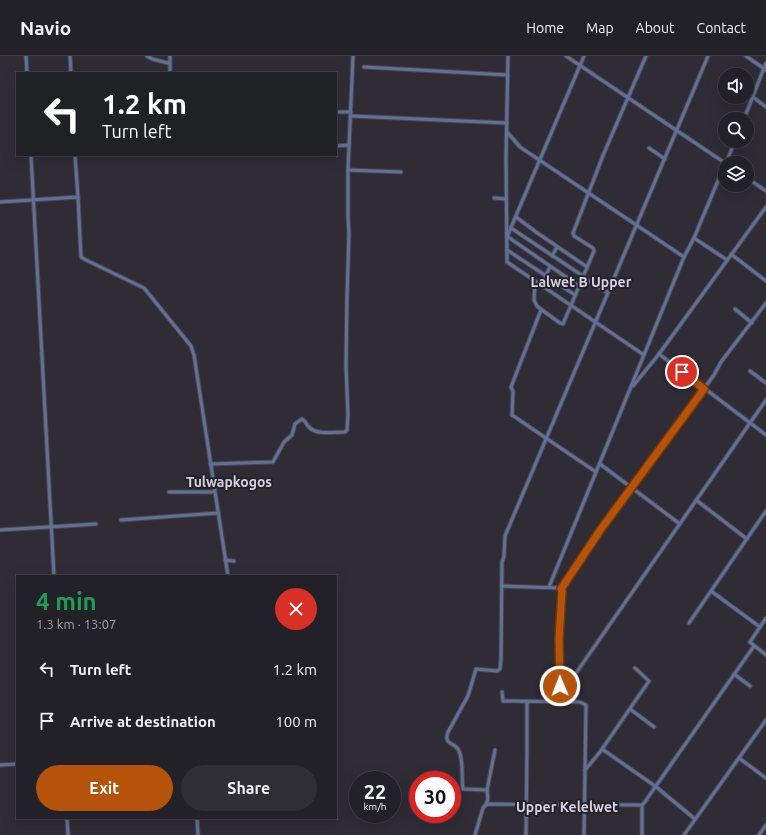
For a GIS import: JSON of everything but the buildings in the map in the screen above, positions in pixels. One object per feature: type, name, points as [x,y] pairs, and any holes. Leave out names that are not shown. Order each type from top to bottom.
[{"type":"street","points":[[26,56],[27,72]]},
{"type":"street","points":[[71,72],[70,57],[74,56]]},
{"type":"street","points":[[147,56],[152,59],[170,62]]},
{"type":"street","points":[[170,56],[170,72]]},
{"type":"street","points":[[210,464],[273,462],[284,442],[292,435],[295,424],[302,419],[304,419],[309,427],[316,431],[345,432],[347,430],[346,326],[349,234],[348,170],[353,56]]},
{"type":"street","points":[[508,56],[506,198],[507,261],[509,265],[644,355]]},
{"type":"street","points":[[566,56],[718,159]]},
{"type":"street","points":[[507,238],[584,56]]},
{"type":"street","points":[[535,281],[534,300],[541,310],[563,324],[593,253],[593,248],[574,236],[573,233],[646,56]]},
{"type":"street","points":[[487,790],[463,789],[460,755],[457,747],[448,742],[446,738],[469,693],[476,669],[497,671],[500,669],[502,562],[505,536],[708,56]]},
{"type":"street","points":[[746,56],[765,69]]},
{"type":"street","points":[[754,95],[766,63]]},
{"type":"street","points":[[364,67],[508,75]]},
{"type":"street","points":[[754,98],[766,107]]},
{"type":"street","points":[[337,112],[351,112]]},
{"type":"street","points":[[351,116],[507,123]]},
{"type":"street","points":[[507,132],[520,147],[684,257]]},
{"type":"street","points":[[337,146],[349,146]]},
{"type":"street","points":[[649,148],[665,159]]},
{"type":"street","points":[[31,156],[54,575]]},
{"type":"street","points":[[76,156],[81,257],[144,288],[192,348],[228,575]]},
{"type":"street","points":[[348,170],[401,172]]},
{"type":"street","points":[[549,587],[684,257],[694,238],[718,181]]},
{"type":"street","points":[[754,183],[766,192]]},
{"type":"street","points":[[0,202],[78,197]]},
{"type":"street","points":[[494,198],[506,198]]},
{"type":"street","points":[[632,387],[659,354],[766,207]]},
{"type":"street","points":[[516,217],[587,267]]},
{"type":"street","points":[[511,228],[608,293]]},
{"type":"street","points":[[507,238],[579,286]]},
{"type":"street","points":[[694,238],[727,260]]},
{"type":"street","points":[[552,256],[557,247]]},
{"type":"street","points":[[506,250],[575,296]]},
{"type":"street","points":[[732,254],[766,281]]},
{"type":"street","points":[[541,285],[550,266]]},
{"type":"street","points":[[559,702],[561,589],[601,529],[704,389],[721,362],[766,303]]},
{"type":"street","points":[[735,309],[752,323]]},
{"type":"street","points":[[541,310],[511,387],[513,391],[511,413],[513,417],[596,472]]},
{"type":"street","points":[[659,354],[766,435]]},
{"type":"street","points":[[750,371],[766,383]]},
{"type":"street","points":[[560,696],[766,400]]},
{"type":"street","points":[[600,464],[680,524]]},
{"type":"street","points":[[169,492],[214,492]]},
{"type":"street","points":[[696,500],[747,539]]},
{"type":"street","points":[[688,623],[712,591],[766,512]]},
{"type":"street","points":[[121,520],[218,513]]},
{"type":"street","points":[[0,530],[96,524]]},
{"type":"street","points":[[225,560],[234,561]]},
{"type":"street","points":[[502,586],[549,587],[561,589]]},
{"type":"street","points":[[712,591],[760,627]]},
{"type":"street","points":[[766,618],[750,640],[750,643],[766,655]]},
{"type":"street","points":[[642,835],[642,805],[754,646]]},
{"type":"street","points":[[585,770],[630,709],[649,680],[636,668]]},
{"type":"street","points":[[734,674],[750,686]]},
{"type":"street","points":[[502,692],[503,701],[580,702],[586,705],[584,835]]},
{"type":"street","points":[[526,835],[528,748],[527,702]]},
{"type":"street","points":[[630,709],[654,727]]},
{"type":"street","points":[[684,835],[766,720]]},
{"type":"street","points":[[602,748],[655,786],[696,819]]},
{"type":"street","points":[[475,835],[483,808],[488,799],[487,790],[495,750]]},
{"type":"street","points":[[739,758],[766,778]]},
{"type":"street","points":[[0,765],[16,764]]},
{"type":"street","points":[[486,805],[642,805]]},
{"type":"street","points":[[67,819],[68,835]]},
{"type":"street","points":[[197,819],[198,835]]},
{"type":"street","points":[[759,835],[766,825]]},
{"type":"district","name":"Lalwet B Upper","points":[[581,282]]},
{"type":"district","name":"Tulwapkogos","points":[[229,482]]},
{"type":"district","name":"Upper Kelelwet","points":[[567,807]]},
{"type":"route","points":[[560,686],[559,638],[561,589],[566,579],[601,529],[704,389],[682,372]]}]
